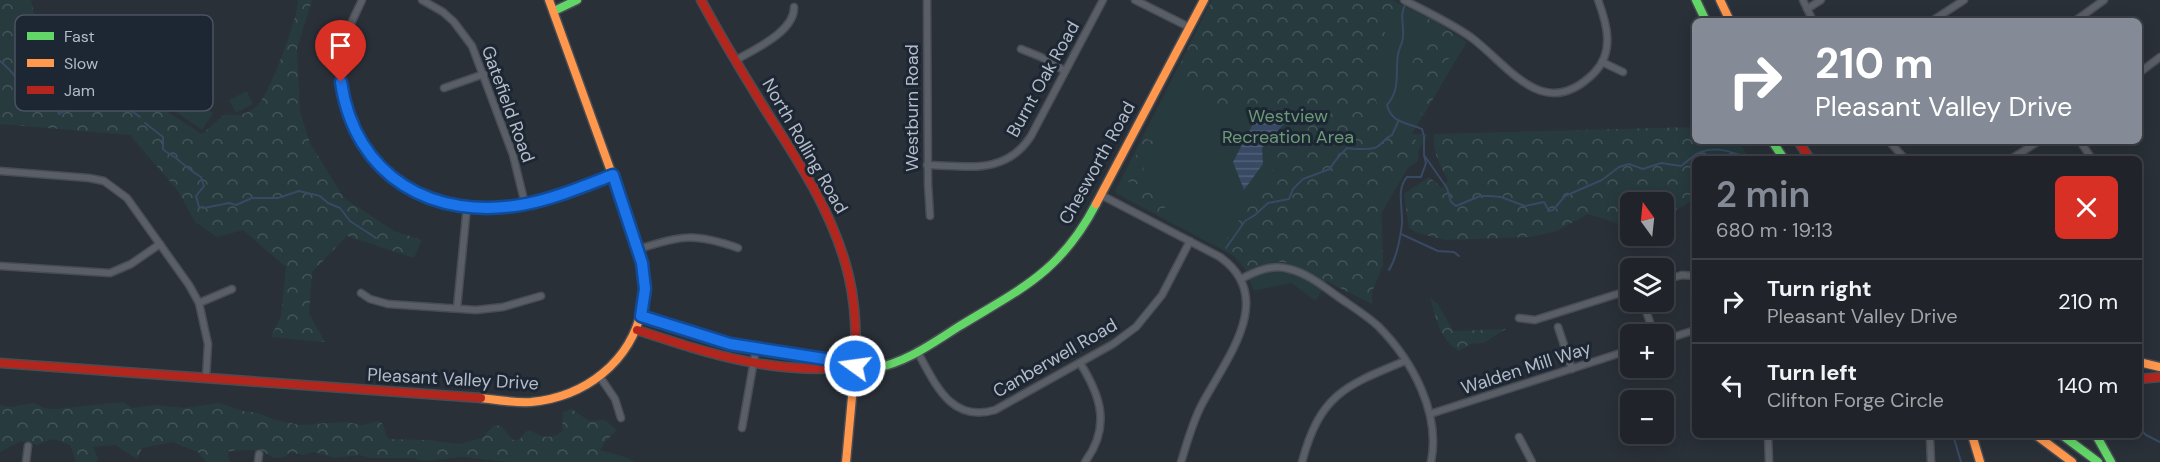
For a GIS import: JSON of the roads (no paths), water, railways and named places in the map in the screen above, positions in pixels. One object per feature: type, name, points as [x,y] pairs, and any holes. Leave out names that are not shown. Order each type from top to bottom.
[{"type":"main road","name":"Pleasant Valley Drive","points":[[0,363],[531,402],[563,397],[600,377],[621,356],[637,330],[641,316],[644,275],[639,249],[549,0]]},
{"type":"main road","points":[[554,11],[578,0]]},
{"type":"main road","name":"North Rolling Road","points":[[700,0],[808,178],[832,223],[844,255],[853,298],[855,322],[855,366],[846,462]]},
{"type":"main road","name":"Chesworth Road","points":[[641,316],[713,339],[855,366],[881,368],[917,351],[1007,299],[1038,278],[1075,238],[1101,195],[1204,0]]},
{"type":"main road","points":[[1696,0],[1705,18]]},
{"type":"main road","points":[[1720,0],[1729,18]]},
{"type":"main road","name":"Chesworth Road","points":[[637,330],[729,358],[754,363],[808,370],[831,370],[855,366]]},
{"type":"main road","points":[[2142,363],[2160,367]]},
{"type":"main road","points":[[2142,379],[2160,378]]},
{"type":"main road","points":[[1973,438],[1980,462]]},
{"type":"main road","points":[[2040,438],[2072,462]]},
{"type":"main road","points":[[2066,438],[2098,462]]},
{"type":"main road","points":[[2098,438],[2111,462]]},
{"type":"street","points":[[362,0],[346,37],[341,67],[343,100],[352,128],[376,164],[398,182],[424,196],[467,206],[525,204],[613,175]]},
{"type":"street","name":"Gatefield Road","points":[[422,0],[443,12],[464,32],[472,46],[513,155],[525,204]]},
{"type":"street","name":"Westburn Road","points":[[927,0],[927,165],[930,216]]},
{"type":"street","name":"Burnt Oak Road","points":[[927,165],[993,165],[1019,152],[1032,136],[1103,0]]},
{"type":"street","points":[[1135,0],[1190,27]]},
{"type":"street","points":[[1407,2],[1457,28],[1492,54],[1520,81],[1537,90],[1557,92],[1579,85],[1597,70],[1602,62],[1608,42],[1608,32],[1598,0]]},
{"type":"street","points":[[1803,0],[1812,18]]},
{"type":"street","points":[[1807,9],[1821,0]]},
{"type":"street","points":[[1937,18],[1964,0]]},
{"type":"street","points":[[2079,18],[2104,0]]},
{"type":"street","points":[[736,60],[784,28],[793,17],[794,6]]},
{"type":"street","points":[[1021,49],[1065,71]]},
{"type":"street","points":[[2142,71],[2160,57]]},
{"type":"street","points":[[1602,62],[1623,72]]},
{"type":"street","points":[[444,87],[484,74]]},
{"type":"street","points":[[1892,144],[1902,156]]},
{"type":"street","points":[[2016,156],[2034,144]]},
{"type":"street","points":[[0,171],[104,181],[127,198],[189,285],[199,303],[208,344],[206,378]]},
{"type":"street","points":[[1101,195],[1230,264],[1241,279],[1247,306],[1242,330],[1196,416],[1181,462]]},
{"type":"street","points":[[457,308],[467,206]]},
{"type":"street","points":[[639,249],[670,239],[691,236],[711,239],[738,248]]},
{"type":"street","name":"Canberwell Road","points":[[917,351],[945,397],[960,408],[978,413],[1004,406],[1124,336],[1146,316],[1162,295],[1190,241]]},
{"type":"street","points":[[0,266],[111,273],[131,264],[160,244]]},
{"type":"street","points":[[1241,279],[1254,272],[1273,268],[1290,269],[1309,278],[1376,325],[1405,361],[1420,388],[1430,414],[1433,435],[1431,462]]},
{"type":"street","points":[[1674,277],[1682,274],[1692,276]]},
{"type":"street","points":[[199,303],[232,289]]},
{"type":"street","points":[[361,293],[370,299],[388,304],[476,310],[503,308],[541,296]]},
{"type":"street","points":[[1519,318],[1525,320],[1542,318],[1620,293]]},
{"type":"street","points":[[1558,327],[1572,369]]},
{"type":"street","points":[[1674,337],[1692,331]]},
{"type":"street","points":[[742,428],[756,349]]},
{"type":"street","name":"Walden Mill Way","points":[[1430,414],[1620,353]]},
{"type":"street","points":[[1302,462],[1312,428],[1319,415],[1337,394],[1356,382],[1405,361]]},
{"type":"street","points":[[1080,363],[1096,391],[1101,422],[1097,441],[1085,462]]},
{"type":"street","points":[[600,377],[615,399],[621,418]]},
{"type":"street","points":[[1520,437],[1532,462]]},
{"type":"street","points":[[1768,438],[1769,462]]},
{"type":"street","points":[[1930,439],[1931,462]]},
{"type":"street","points":[[27,462],[28,446]]},
{"type":"street","points":[[258,462],[259,453]]},
{"type":"water","points":[[1261,116],[1284,124],[1262,148],[1263,164],[1244,190],[1233,162],[1254,122]]},
{"type":"waterway","points":[[1406,3],[1402,15],[1403,39],[1398,54],[1396,87],[1387,105],[1396,119],[1422,129],[1424,155],[1447,188],[1451,202],[1456,206],[1480,196],[1490,196],[1501,197],[1525,206],[1544,202],[1549,211],[1553,210],[1565,196],[1602,180],[1619,167],[1629,164],[1643,169],[1661,163],[1681,166],[1692,158]]},
{"type":"waterway","points":[[0,61],[15,76]]},
{"type":"waterway","points":[[58,111],[59,114],[64,111]]},
{"type":"waterway","points":[[130,111],[140,117]]},
{"type":"waterway","points":[[1226,248],[1245,221],[1268,203],[1289,199],[1293,189],[1303,179],[1330,169],[1347,148],[1377,147],[1392,135],[1398,122]]},
{"type":"waterway","points":[[145,123],[163,137],[165,151],[201,177],[204,186],[196,196],[199,207],[229,203],[236,205],[252,198],[278,198],[299,191],[320,196],[328,203],[340,208],[350,221],[376,238]]},
{"type":"waterway","points":[[1694,156],[1707,150],[1731,152],[1741,156]]},
{"type":"waterway","points":[[1389,270],[1396,254],[1401,230],[1402,187],[1407,177],[1421,177],[1426,163],[1424,155]]},
{"type":"waterway","points":[[1401,234],[1438,251],[1454,252],[1459,256]]},
{"type":"waterway","points":[[2142,431],[2160,442]]},
{"type":"waterway","points":[[1954,438],[1961,462]]},
{"type":"park label","name":"Westview Recreation Area","points":[[1288,126]]}]
